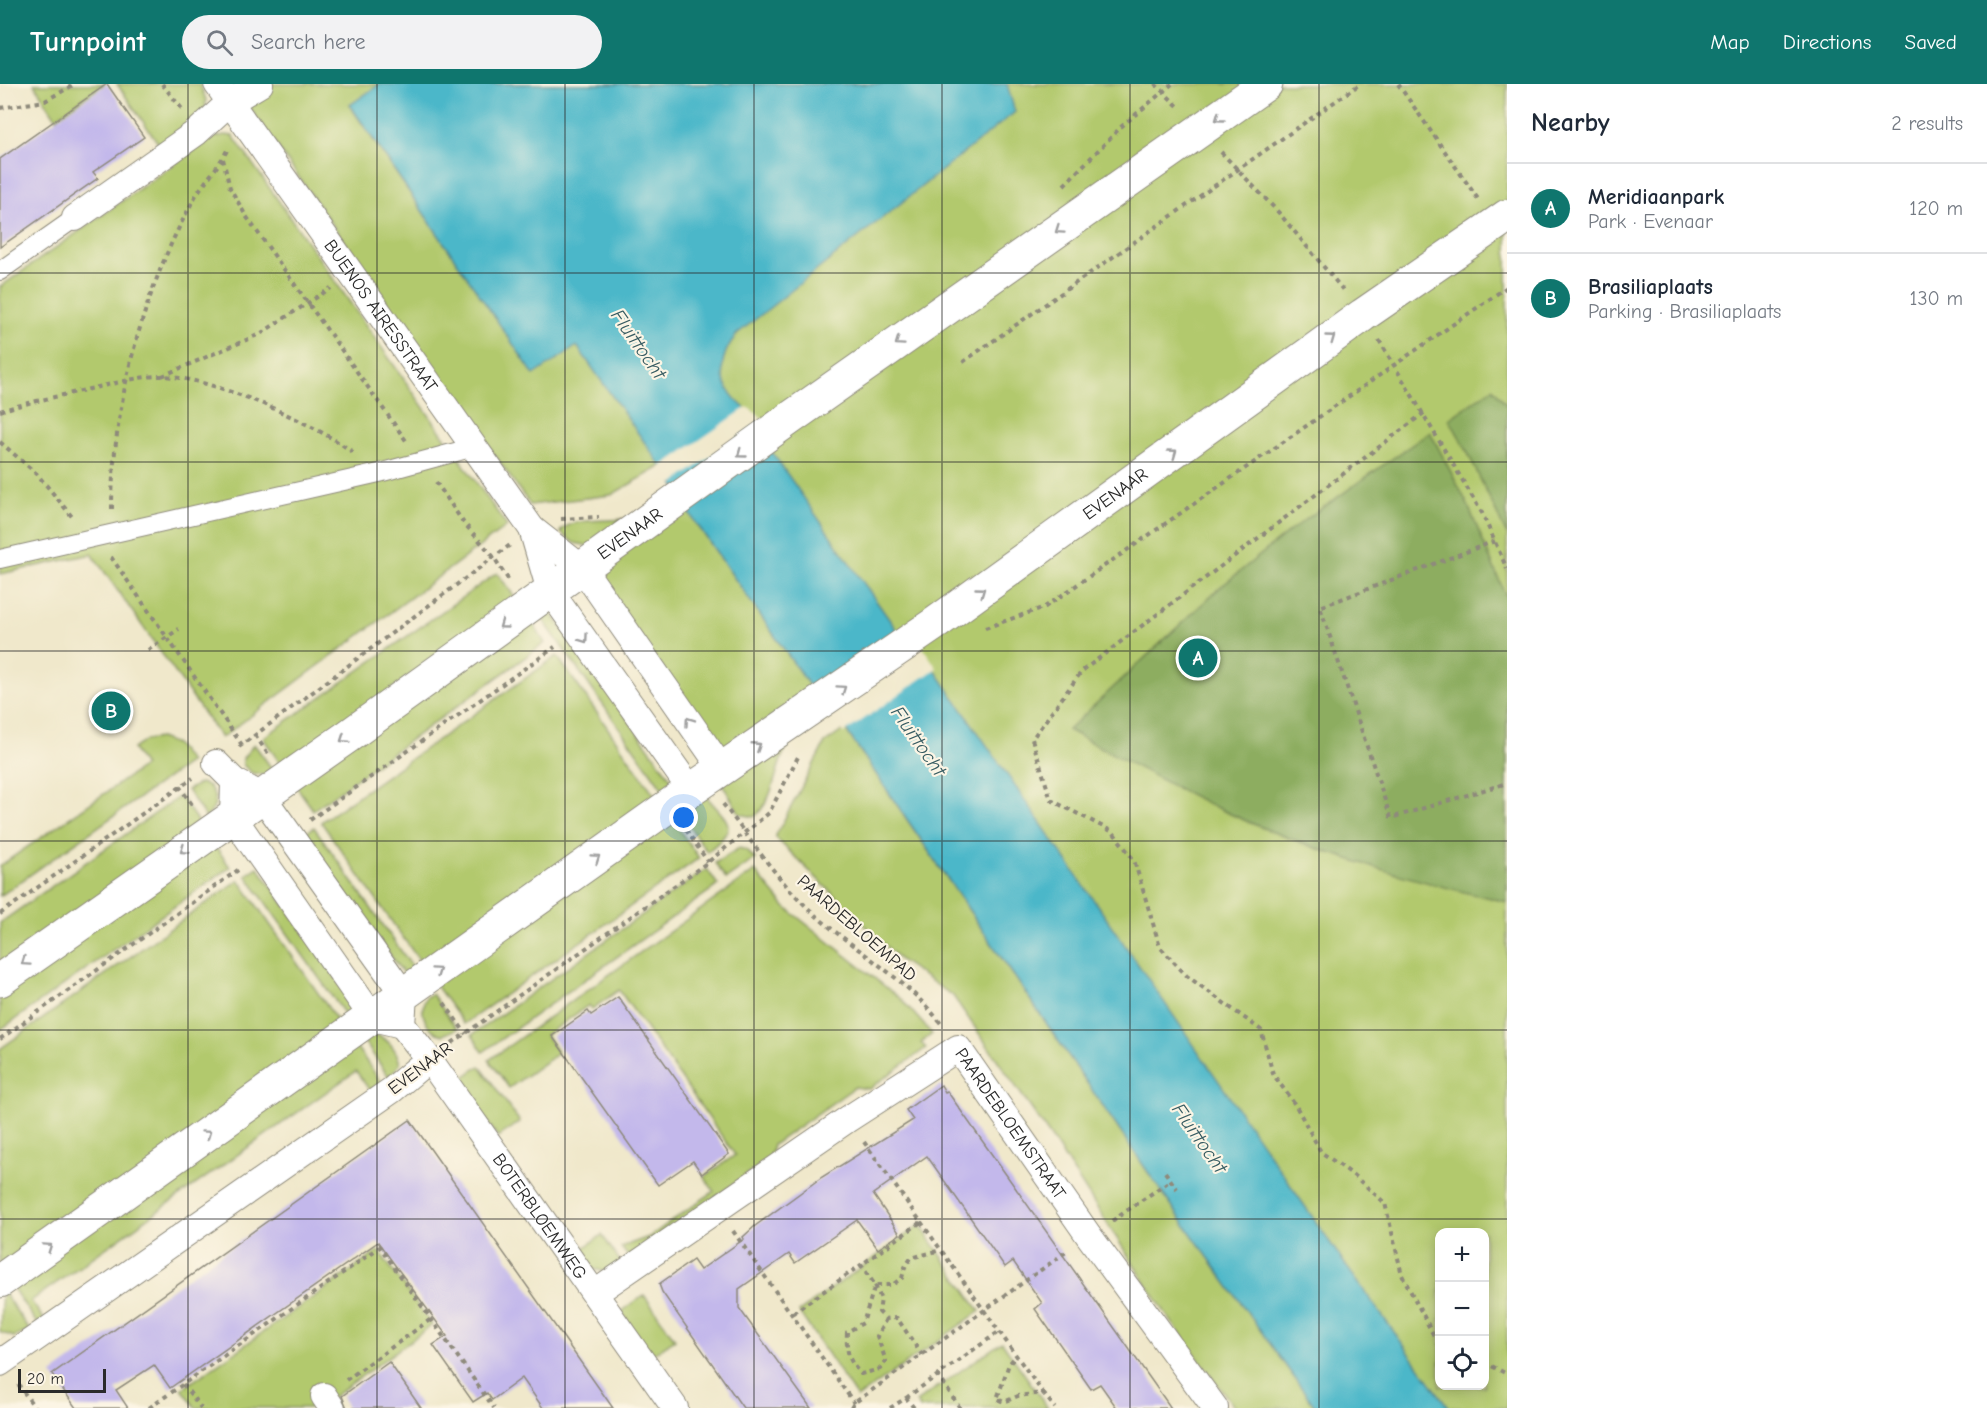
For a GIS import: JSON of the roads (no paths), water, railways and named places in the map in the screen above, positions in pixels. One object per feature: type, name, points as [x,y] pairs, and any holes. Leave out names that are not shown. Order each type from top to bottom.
[{"type":"main road","name":"EVENAAR","points":[[0,980],[1266,84]]},
{"type":"main road","name":"EVENAAR","points":[[0,1281],[393,1013],[710,786],[797,737],[933,626],[1363,315],[1501,221]]},
{"type":"street","points":[[0,271],[197,132],[223,93],[260,84]]},
{"type":"street","name":"BUENOS AIRESSTRAAT","points":[[223,93],[532,529],[582,569]]},
{"type":"street","points":[[0,559],[379,473],[474,447]]},
{"type":"street","name":"BUENOS AIRESSTRAAT","points":[[532,529],[550,591]]},
{"type":"street","name":"EVENAAR","points":[[582,569],[710,786]]},
{"type":"street","points":[[550,591],[710,786]]},
{"type":"street","points":[[216,763],[234,781],[262,796]]},
{"type":"street","points":[[233,817],[234,781]]},
{"type":"street","name":"BOTERBLOEMWEG","points":[[262,796],[393,1013]]},
{"type":"street","name":"BOTERBLOEMWEG","points":[[233,817],[429,1059],[675,1408]]},
{"type":"street","name":"PAARDEBLOEMSTRAAT","points":[[595,1293],[848,1119],[958,1048],[1089,1236],[1215,1408]]},
{"type":"street","name":"EVENAAR","points":[[1,1361],[392,1090],[429,1059]]},
{"type":"water","name":"Fluittocht","points":[[380,84],[1007,84],[1015,112],[737,334],[723,360],[722,372],[725,383],[739,403],[762,420],[771,451],[898,632],[919,647],[1347,1267],[1449,1408],[1316,1408],[1163,1194],[831,708],[813,691],[685,507],[673,483],[577,346],[534,375],[350,105]]},
{"type":"place","name":"Meridiaanpark","points":[[1198,658]]},
{"type":"place","name":"Brasiliaplaats","points":[[111,711]]}]
